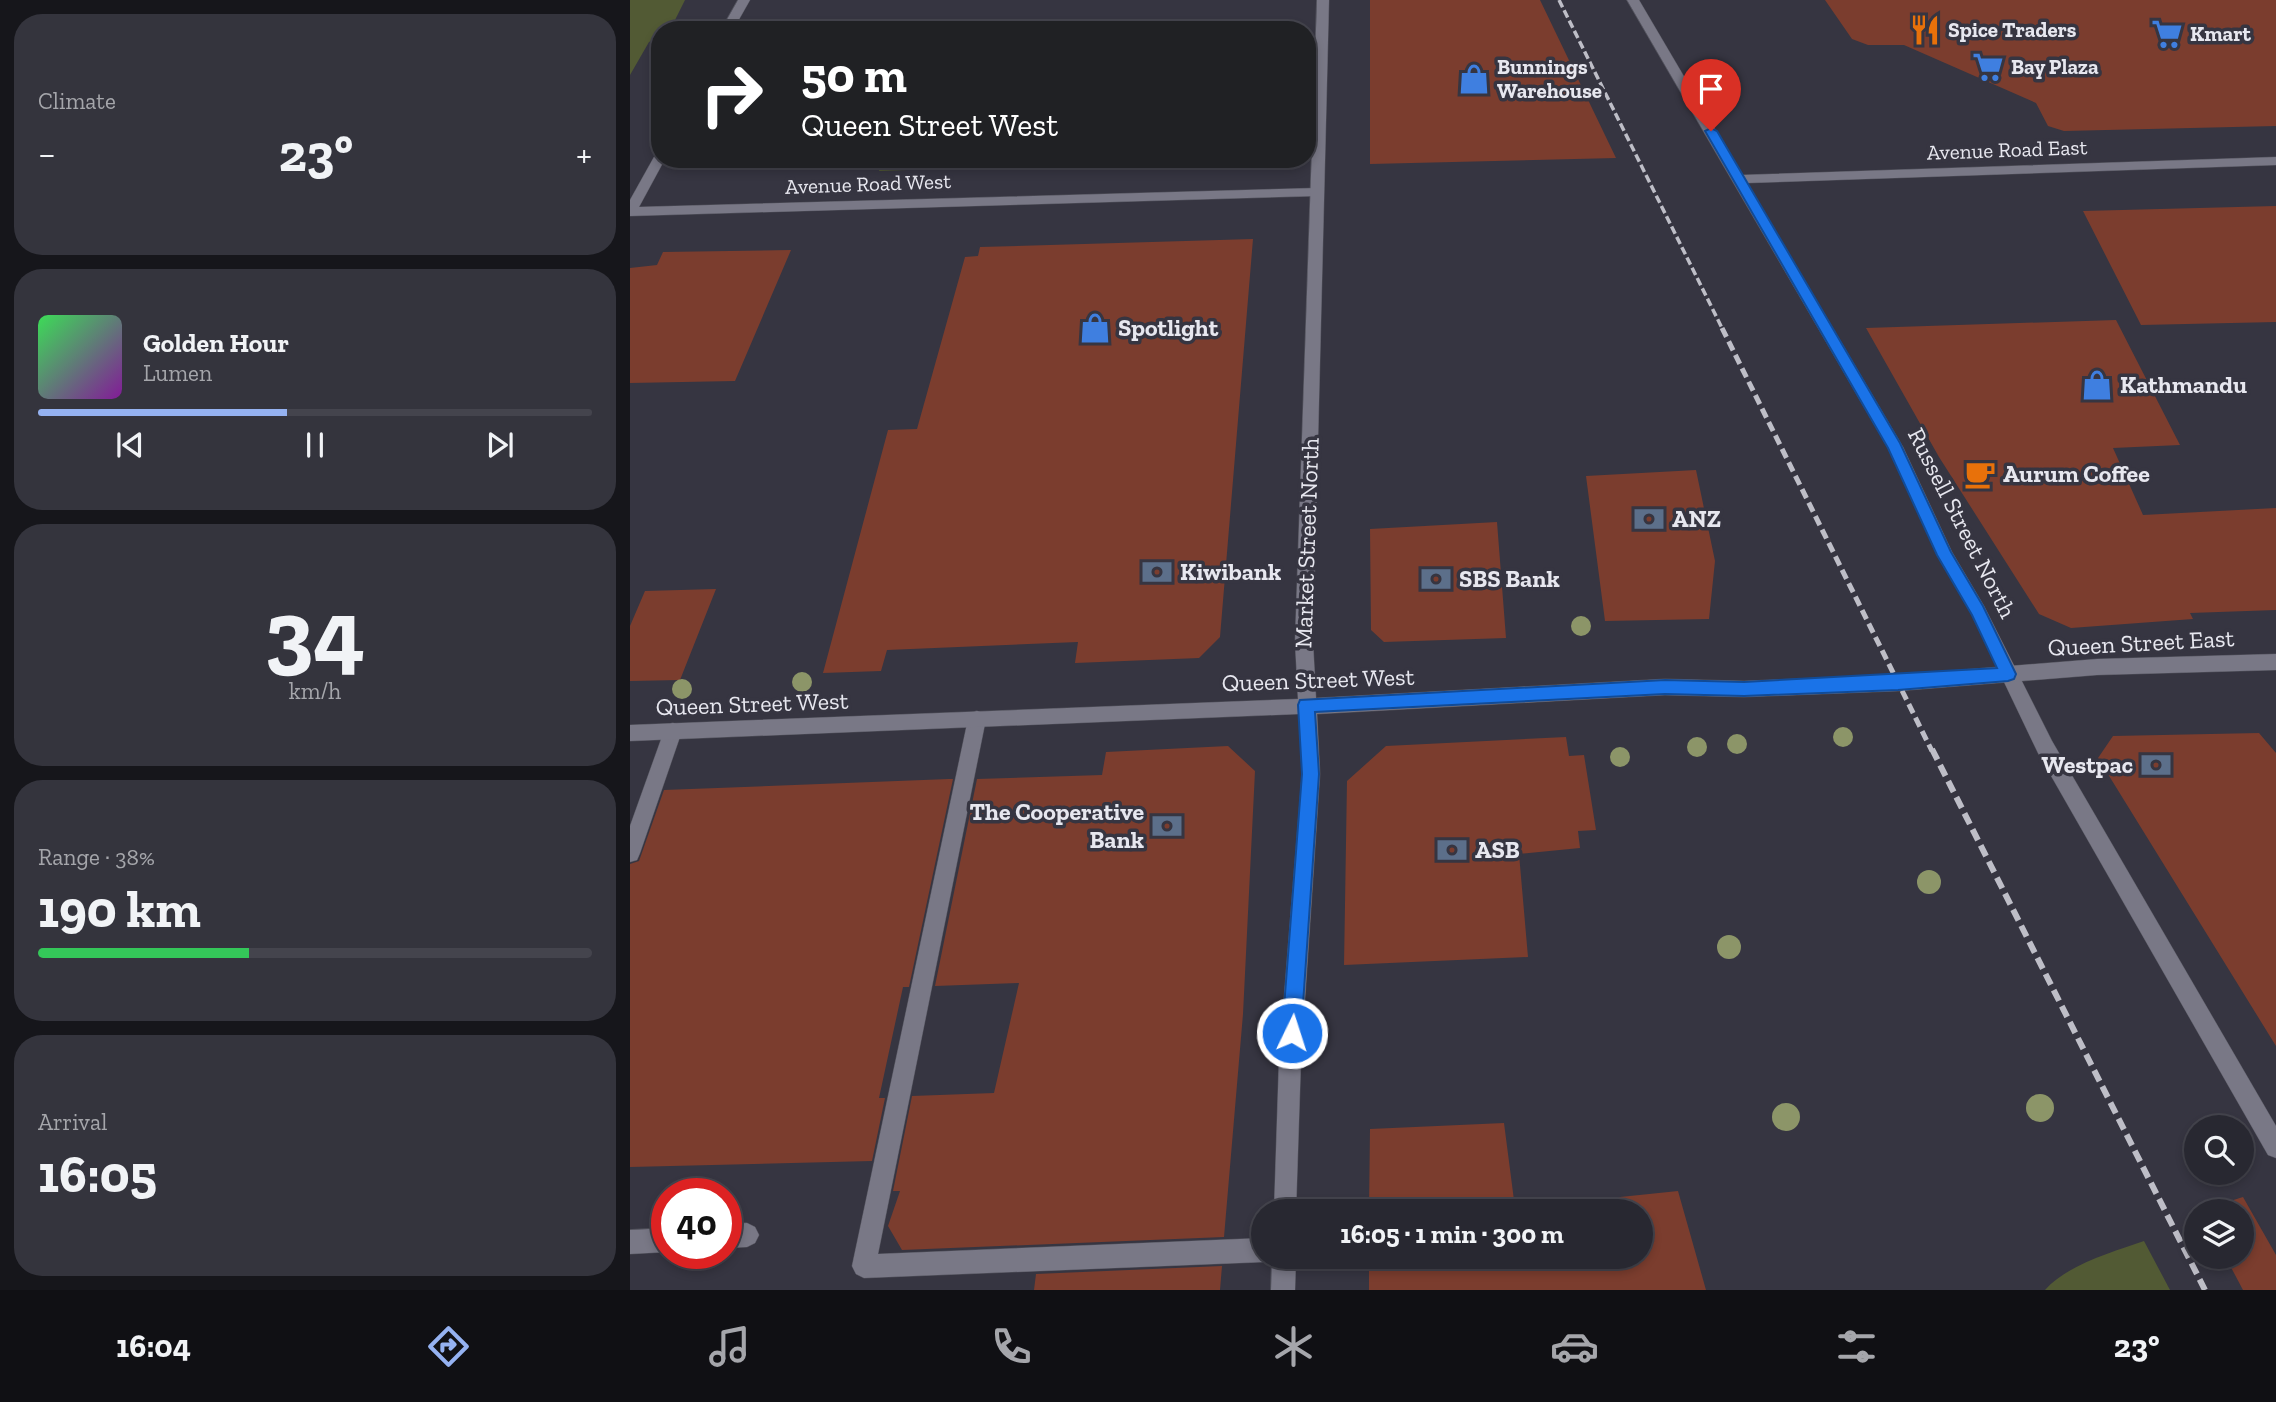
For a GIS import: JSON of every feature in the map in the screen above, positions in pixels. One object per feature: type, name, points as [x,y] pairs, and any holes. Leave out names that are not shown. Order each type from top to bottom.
[{"type":"street","points":[[732,21],[744,0]]},
{"type":"street","name":"Market Street North","points":[[1285,1199],[1290,1059],[1311,774],[1304,642],[1323,0]]},
{"type":"street","name":"Russell Street North","points":[[1633,0],[1895,447],[1945,555],[1978,611],[2045,747],[2276,1147]]},
{"type":"street","name":"Avenue Road East","points":[[1739,179],[2276,161]]},
{"type":"street","points":[[630,212],[654,168]]},
{"type":"street","name":"Avenue Road West","points":[[630,212],[1317,192]]},
{"type":"street","name":"Queen Street East","points":[[2008,674],[2090,667],[2276,662]]},
{"type":"street","name":"Queen Street West","points":[[630,733],[1665,687],[1744,689],[1898,683],[2008,674]]},
{"type":"street","points":[[977,719],[864,1266],[1251,1251]]},
{"type":"street","points":[[630,853],[673,731]]},
{"type":"street","points":[[630,1242],[651,1241]]},
{"type":"street","points":[[1283,1290],[1284,1269]]},
{"type":"green space","points":[[630,0],[685,0],[674,21],[651,21],[651,41],[630,75]]},
{"type":"green space","points":[[880,168],[964,168],[879,171]]},
{"type":"green space","points":[[2144,1241],[2170,1290],[2045,1290],[2078,1266]]},
{"type":"building","name":"Bunnings Warehouse","points":[[1370,0],[1540,0],[1616,158],[1370,164]]},
{"type":"building","points":[[1825,0],[2276,0],[2276,126],[2064,131],[2048,126],[2036,103],[1904,45],[1868,45],[1852,39]]},
{"type":"building","points":[[2276,206],[2276,322],[2141,325],[2083,211]]},
{"type":"building","points":[[1253,239],[1220,637],[1199,658],[1075,663],[1078,642],[887,650],[881,671],[823,673],[888,430],[917,429],[965,257],[978,256],[980,247]]},
{"type":"building","points":[[791,250],[735,381],[630,383],[630,268],[657,265],[663,252]]},
{"type":"building","points":[[2116,320],[2180,445],[2113,448],[2143,515],[2276,508],[2276,610],[2190,613],[2193,619],[2071,628],[2039,614],[1939,457],[1866,328]]},
{"type":"building","name":"ANZ","points":[[1696,470],[1715,561],[1709,619],[1605,621],[1586,476]]},
{"type":"building","name":"SBS Bank","points":[[1497,522],[1506,638],[1384,642],[1371,630],[1370,529]]},
{"type":"building","points":[[716,589],[680,680],[630,681],[630,626],[645,591]]},
{"type":"building","points":[[2259,733],[2276,753],[2276,1046],[2098,758],[2113,736]]},
{"type":"building","name":"ASB","points":[[1566,737],[1569,756],[1584,755],[1596,830],[1578,831],[1580,848],[1519,854],[1528,957],[1344,965],[1347,781],[1386,746]]},
{"type":"building","points":[[1228,746],[1255,771],[1243,1014],[1224,1237],[902,1250],[888,1226],[900,1191],[893,1191],[912,1096],[994,1093],[1019,983],[935,986],[977,779],[1102,775],[1106,752]]},
{"type":"building","points":[[953,779],[909,987],[903,987],[879,1098],[885,1098],[872,1161],[630,1167],[630,864],[639,861],[664,790]]},
{"type":"building","points":[[1504,1123],[1514,1199],[1369,1199],[1370,1129]]},
{"type":"building","points":[[1678,1191],[1706,1290],[1369,1290],[1369,1269],[1653,1269],[1653,1199],[1601,1199]]},
{"type":"building","points":[[2254,1216],[2276,1255],[2276,1290],[2243,1290],[2232,1269],[2254,1269]]},
{"type":"building","points":[[1222,1266],[1220,1290],[1034,1290],[1036,1274]]},
{"type":"railway","points":[[1559,0],[1723,330]]},
{"type":"railway","points":[[1722,328],[1932,751]]},
{"type":"railway","points":[[1932,749],[2205,1290]]},
{"type":"place","name":"Spice Traders","points":[[1925,30]]},
{"type":"place","name":"Kmart","points":[[2167,34]]},
{"type":"place","name":"Bay Plaza","points":[[1988,67]]},
{"type":"place","name":"Bunnings Warehouse","points":[[1474,79]]},
{"type":"place","name":"Spotlight","points":[[1095,328]]},
{"type":"place","name":"Kathmandu","points":[[2097,385]]},
{"type":"place","name":"Aurum Coffee","points":[[1980,474]]},
{"type":"place","name":"ANZ","points":[[1649,519]]},
{"type":"place","name":"Kiwibank","points":[[1157,572]]},
{"type":"place","name":"SBS Bank","points":[[1436,579]]},
{"type":"place","name":"Westpac","points":[[2156,765]]},
{"type":"place","name":"The Cooperative Bank","points":[[1167,826]]},
{"type":"place","name":"ASB","points":[[1452,850]]},
{"type":"route","points":[[1292,1033],[1311,774],[1306,705],[1665,687],[1744,689],[1898,683],[2008,674],[1978,611],[1945,555],[1895,447],[1711,131]]}]
